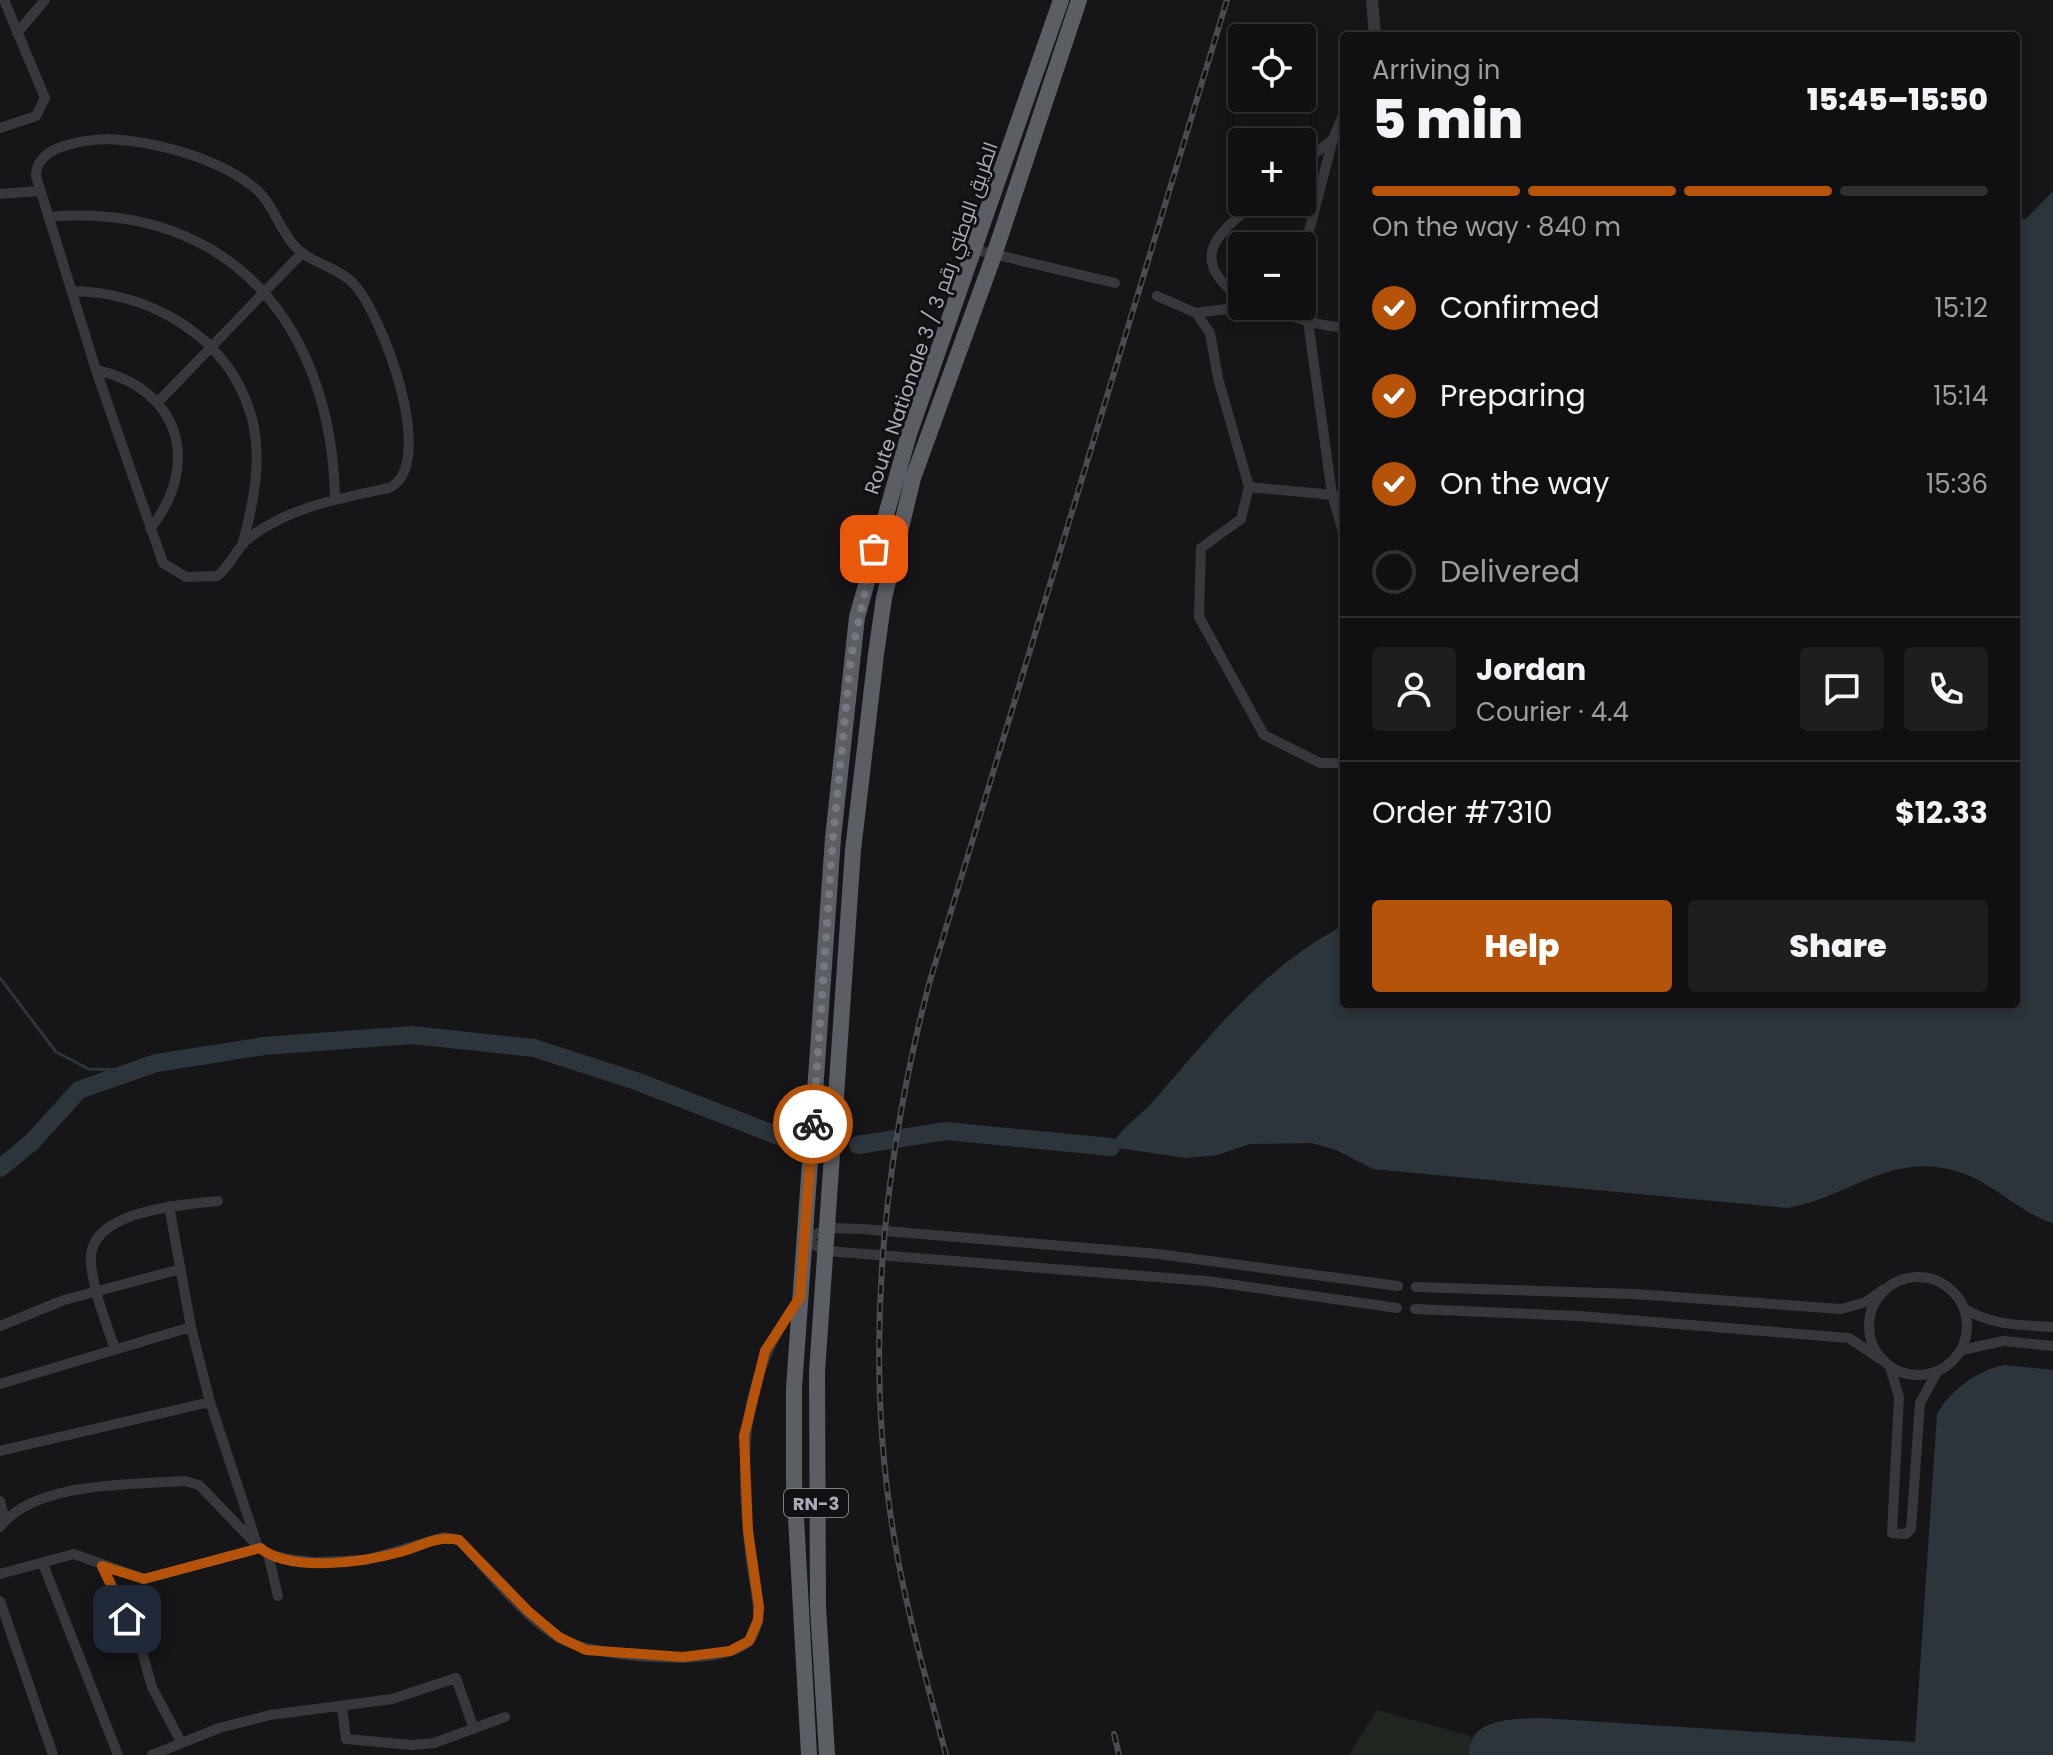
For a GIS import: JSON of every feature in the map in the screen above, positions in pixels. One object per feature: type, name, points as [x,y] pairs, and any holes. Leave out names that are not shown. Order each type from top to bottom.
[{"type":"highway","name":"Route Nationale 3 / الطريق الوطني رقم 3","points":[[809,1752],[794,1481],[794,1388],[833,838],[857,617],[897,471],[1061,0]]},
{"type":"highway","name":"Route Nationale 3 / الطريق الوطني رقم 3","points":[[827,1752],[815,1483],[817,1372],[853,850],[884,598],[913,478],[994,255],[1079,0]]},
{"type":"highway","points":[[809,1752],[827,1752]]},
{"type":"street","points":[[0,128],[36,116],[45,105],[45,98],[4,0]]},
{"type":"street","points":[[17,33],[45,0]]},
{"type":"street","points":[[1372,0],[1375,32]]},
{"type":"street","points":[[1309,232],[1340,122]]},
{"type":"street","points":[[72,291],[115,294],[157,308],[209,346],[241,390],[253,429],[254,495],[242,544],[221,573],[186,577],[163,563],[150,529],[96,370],[40,191],[38,163],[46,154],[68,146],[108,139],[161,148],[203,161],[248,182],[270,205],[290,240],[302,253],[348,279],[366,302],[392,361],[406,421],[408,463],[402,479],[389,488],[312,506],[242,544]]},
{"type":"street","points":[[1316,153],[1333,139]]},
{"type":"street","points":[[0,194],[40,191]]},
{"type":"street","points":[[48,217],[79,214],[120,218],[159,227],[197,243],[232,263],[263,290],[291,326],[317,380],[334,454],[335,499]]},
{"type":"street","points":[[1228,286],[1214,273],[1210,257],[1214,239],[1240,216]]},
{"type":"street","points":[[976,250],[1115,283]]},
{"type":"street","points":[[158,402],[302,253]]},
{"type":"street","points":[[1157,296],[1196,313],[1228,309]]},
{"type":"street","points":[[1196,313],[1210,333],[1218,378],[1249,487],[1241,519],[1201,548],[1199,617],[1264,735],[1320,763],[1340,763]]},
{"type":"street","points":[[1340,326],[1308,321],[1332,494],[1340,522]]},
{"type":"street","points":[[96,370],[119,375],[140,386],[158,402],[172,426],[178,467],[167,507],[150,529]]},
{"type":"street","points":[[1249,487],[1340,495]]},
{"type":"street","points":[[115,1349],[90,1262],[99,1236],[136,1214],[169,1206],[218,1201]]},
{"type":"street","points":[[169,1206],[191,1327],[210,1402],[278,1596]]},
{"type":"street","points":[[804,1240],[828,1228],[981,1239],[1210,1261],[1398,1286]]},
{"type":"street","points":[[980,1261],[981,1239]]},
{"type":"street","points":[[804,1240],[827,1251],[1207,1281],[1397,1308]]},
{"type":"street","points":[[1079,1269],[1081,1248]]},
{"type":"street","points":[[1207,1281],[1210,1261]]},
{"type":"street","points":[[0,1326],[97,1290],[181,1269]]},
{"type":"street","points":[[1415,1309],[1579,1316],[1849,1338],[1886,1363],[1913,1376],[1937,1372],[1951,1363],[1962,1350],[1967,1336],[1964,1308],[1954,1292],[1938,1280],[1919,1276],[1900,1279],[1866,1302],[1841,1309],[1634,1294],[1416,1287]]},
{"type":"street","points":[[1884,1289],[1869,1316],[1873,1347],[1886,1363],[1899,1397],[1892,1533],[1906,1534],[1911,1529],[1920,1403],[1937,1372]]},
{"type":"street","points":[[0,1574],[74,1554],[144,1579],[262,1549],[315,1562],[366,1560],[444,1537],[459,1540],[559,1637],[586,1650],[683,1657],[740,1647],[749,1641],[758,1620],[744,1475],[750,1403],[765,1351],[800,1297]]},
{"type":"street","points":[[1964,1308],[1994,1321],[2053,1327]]},
{"type":"street","points":[[0,1384],[191,1327]]},
{"type":"street","points":[[1962,1350],[2003,1341],[2053,1346]]},
{"type":"street","points":[[0,1451],[210,1402]]},
{"type":"street","points":[[0,1501],[3,1523],[52,1496],[86,1488],[185,1481],[199,1485],[262,1549]]},
{"type":"street","points":[[43,1564],[118,1755]]},
{"type":"street","points":[[102,1566],[139,1641],[152,1687],[181,1742]]},
{"type":"street","points":[[0,1601],[53,1755]]},
{"type":"street","points":[[152,1755],[181,1742],[270,1715],[342,1708],[392,1699],[456,1678],[474,1729]]},
{"type":"street","points":[[342,1708],[346,1739],[412,1745],[447,1740],[505,1717]]},
{"type":"shaded area","points":[[2053,191],[2053,1223],[2032,1214],[1972,1177],[1945,1168],[1921,1166],[1898,1169],[1787,1208],[1373,1169],[1336,1150],[1312,1143],[1250,1144],[1218,1155],[1186,1158],[1111,1147],[1120,1133],[1242,1002],[1288,961],[1340,927],[1340,1008],[2020,1008],[2020,219],[2026,219]]},
{"type":"shaded area","points":[[2004,1365],[2053,1370],[2053,1755],[1469,1755],[1471,1743],[1484,1727],[1505,1720],[1541,1718],[1915,1742],[1937,1414],[1966,1382]]},
{"type":"shaded area","points":[[1377,1710],[1471,1736],[1469,1755],[1348,1755]]},
{"type":"waterway","points":[[0,978],[56,1052],[89,1069],[135,1070]]},
{"type":"waterway","points":[[0,1168],[32,1142],[79,1090],[156,1063],[264,1046],[412,1035],[534,1048],[636,1081],[794,1142]]},
{"type":"waterway","points":[[858,1145],[946,1131],[1111,1147]]},
{"type":"railway","points":[[946,1755],[906,1596],[885,1473],[879,1332],[882,1262],[899,1121],[929,984],[1227,0]]},
{"type":"railway","points":[[1114,1734],[1119,1755]]},
{"type":"way so far","points":[[813,1124],[833,838],[851,657],[857,617],[874,549]]},
{"type":"route","points":[[127,1619],[102,1566],[144,1579],[260,1548],[268,1554],[315,1562],[366,1560],[444,1537],[459,1540],[528,1611],[559,1637],[586,1650],[683,1657],[730,1651],[749,1641],[755,1631],[759,1607],[748,1531],[744,1436],[765,1351],[800,1297],[813,1124]]}]
